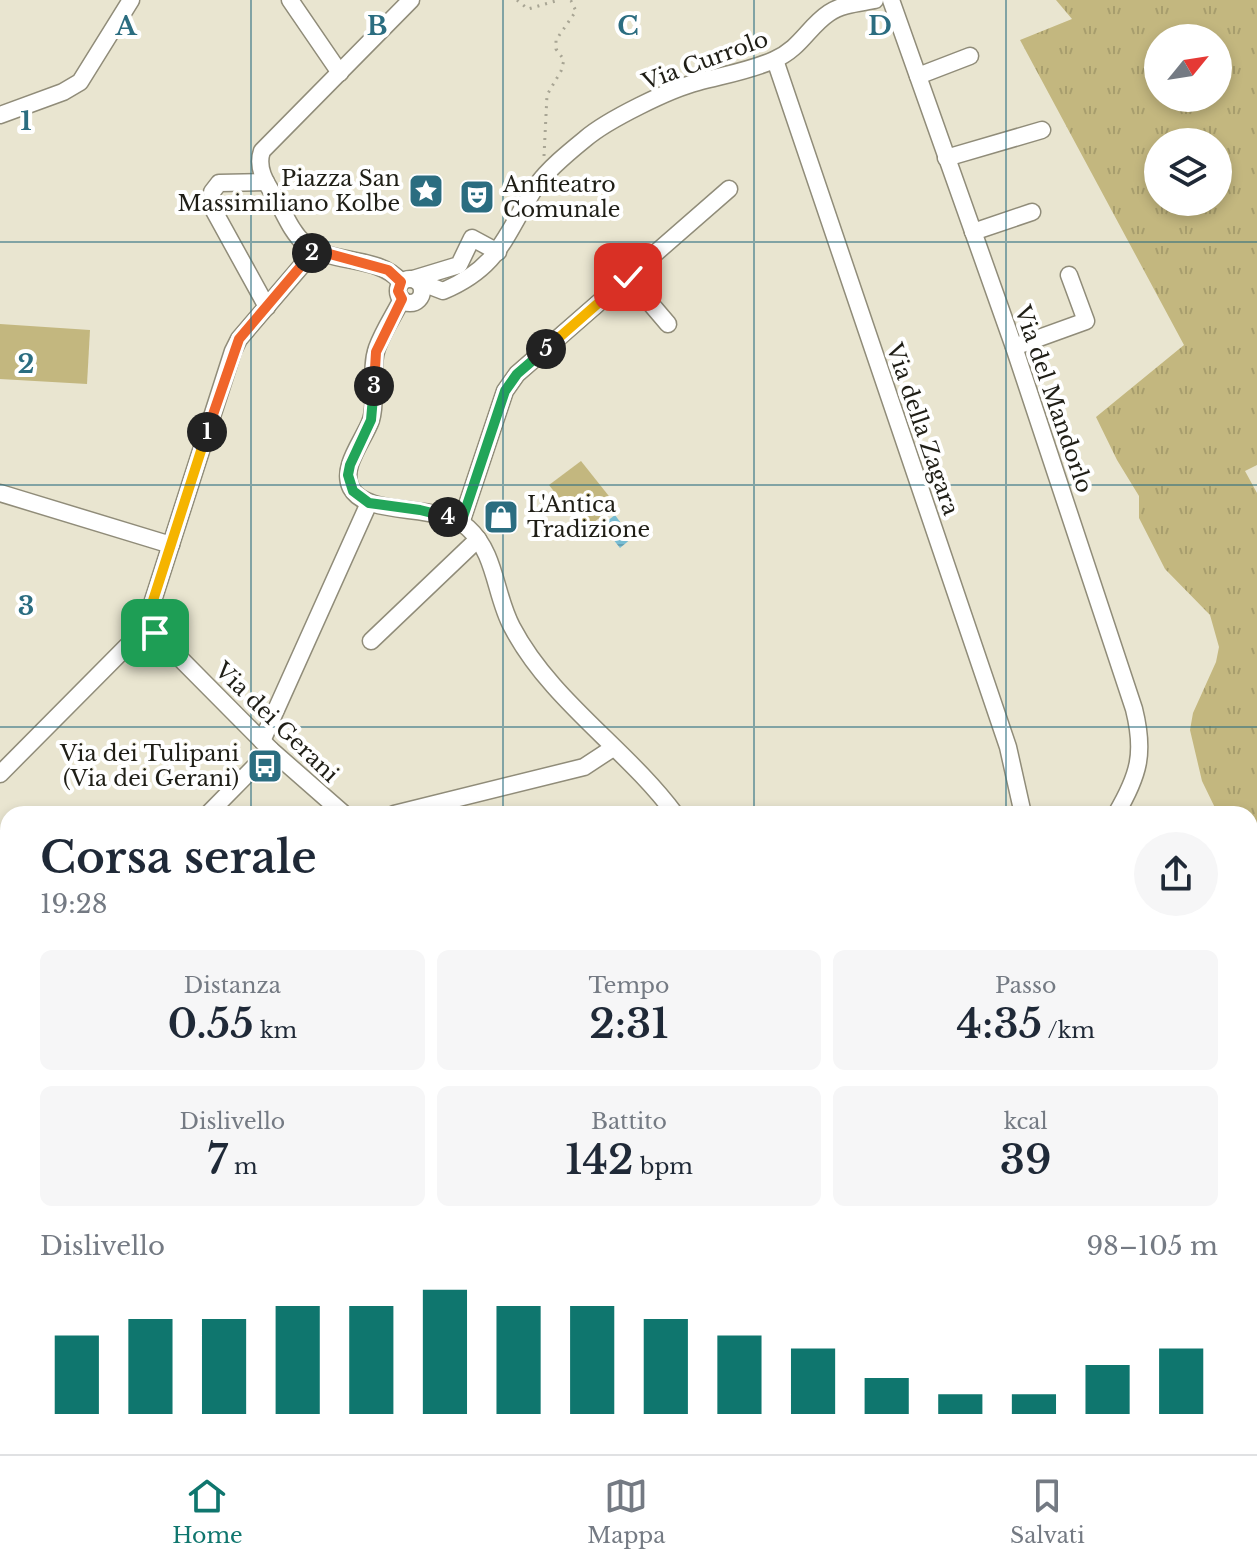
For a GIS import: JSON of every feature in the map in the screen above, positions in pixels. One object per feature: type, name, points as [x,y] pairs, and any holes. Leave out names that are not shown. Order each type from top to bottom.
[{"type":"street","points":[[290,0],[340,73]]},
{"type":"street","points":[[409,289],[388,270],[315,250],[297,235],[261,170],[262,151],[411,0]]},
{"type":"street","name":"Via Currolo","points":[[409,289],[443,291],[464,282],[480,270],[498,252],[538,183],[586,138],[614,119],[695,82],[732,76],[775,60],[805,39],[827,14],[875,0]]},
{"type":"street","name":"Via del Mandorlo","points":[[891,0],[1014,347],[1141,737],[1139,764],[1121,806]]},
{"type":"street","points":[[0,115],[63,92],[80,82],[128,1]]},
{"type":"street","points":[[918,76],[970,56]]},
{"type":"street","name":"Via della Zagara","points":[[775,60],[1008,747],[1021,806]]},
{"type":"street","points":[[946,158],[1042,130]]},
{"type":"street","points":[[266,182],[219,183],[212,192],[213,209],[267,307]]},
{"type":"street","points":[[461,523],[505,391],[517,374],[729,189]]},
{"type":"street","points":[[973,232],[1032,212]]},
{"type":"street","points":[[498,252],[472,238],[459,265],[409,289],[376,352],[371,420],[348,475],[353,491],[369,503],[420,510],[461,523],[478,539],[489,560],[516,636],[566,699],[667,806]]},
{"type":"street","points":[[1,770],[149,624],[149,613],[233,351],[239,339],[315,250]]},
{"type":"street","points":[[1014,347],[1086,321],[1069,275]]},
{"type":"street","points":[[628,277],[668,324]]},
{"type":"street","points":[[0,493],[171,545]]},
{"type":"street","points":[[215,806],[267,745],[369,503]]},
{"type":"street","points":[[371,641],[478,539]]},
{"type":"street","name":"Via dei Gerani","points":[[149,624],[267,745],[335,806]]},
{"type":"street","points":[[426,806],[584,767],[613,748]]},
{"type":"path","points":[[517,0],[528,9],[559,0]]},
{"type":"path","points":[[538,183],[544,155],[547,95],[564,60],[556,49],[556,40],[576,11],[571,1],[566,0]]},
{"type":"green space","points":[[1056,0],[1257,0],[1257,465],[1245,471],[1257,493],[1257,806],[1214,806],[1202,781],[1190,730],[1193,713],[1216,662],[1219,647],[1210,615],[1165,569],[1139,518],[1139,496],[1096,417],[1184,345],[1020,40],[1072,19]]},
{"type":"green space","points":[[0,324],[90,330],[87,384],[0,379]]},
{"type":"green space","points":[[581,461],[616,505],[584,530],[549,485]]},
{"type":"water","points":[[615,515],[632,538],[620,548],[602,525]]},
{"type":"place","name":"Piazza San Massimiliano Kolbe","points":[[426,191]]},
{"type":"place","name":"Anfiteatro Comunale","points":[[477,197]]},
{"type":"place","name":"L'Antica Tradizione","points":[[501,517]]},
{"type":"place","name":"Via dei Tulipani (Via dei Gerani)","points":[[265,766]]},
{"type":"route","points":[[155,633],[149,624],[149,613],[233,351],[239,339],[315,250],[388,270],[401,282],[398,291],[402,299],[376,352],[374,407],[350,465],[349,484],[359,498],[369,503],[420,510],[454,518],[461,523],[505,391],[517,374],[628,277]]}]
